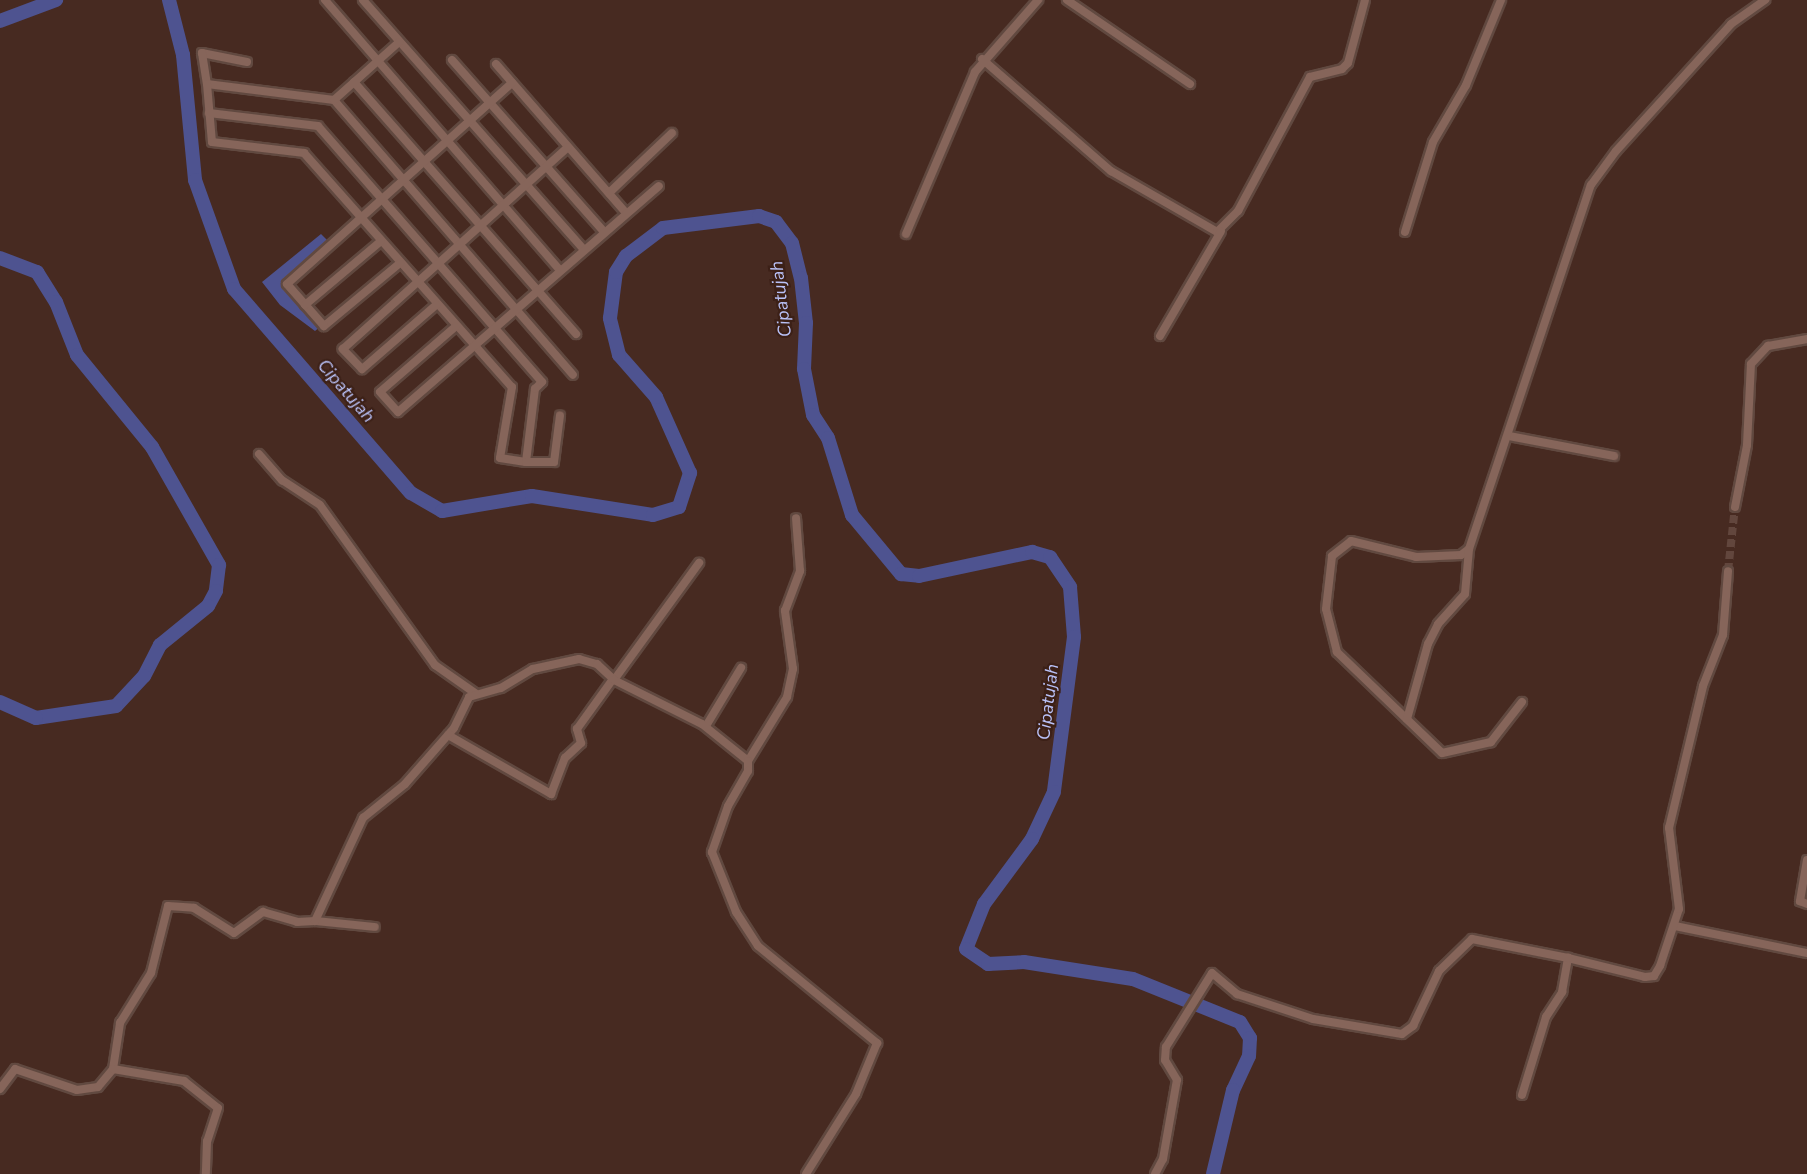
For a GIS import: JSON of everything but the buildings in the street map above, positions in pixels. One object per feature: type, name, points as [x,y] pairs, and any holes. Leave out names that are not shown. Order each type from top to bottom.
[{"type":"street","points":[[325,0],[559,269]]},
{"type":"street","points":[[363,0],[583,249]]},
{"type":"street","points":[[906,234],[982,59],[1038,0]]},
{"type":"street","points":[[1067,0],[1190,84]]},
{"type":"street","points":[[1160,336],[1221,231],[1273,153],[1310,77],[1342,69],[1348,63],[1365,0]]},
{"type":"street","points":[[1405,232],[1433,142],[1466,85],[1501,0]]},
{"type":"street","points":[[1407,719],[1428,644],[1438,624],[1465,594],[1469,549],[1596,177],[1731,24],[1765,0]]},
{"type":"street","points":[[334,100],[399,42]]},
{"type":"street","points":[[247,62],[202,53],[212,142],[304,153],[472,346],[512,387],[500,458],[526,462],[554,462],[560,416]]},
{"type":"street","points":[[982,59],[1111,171],[1211,231],[1221,231]]},
{"type":"street","points":[[452,60],[604,231]]},
{"type":"street","points":[[496,64],[626,213]]},
{"type":"street","points":[[354,82],[576,334]]},
{"type":"street","points":[[400,263],[324,326],[287,284],[512,83]]},
{"type":"street","points":[[207,84],[334,100],[573,375]]},
{"type":"street","points":[[209,113],[318,126],[542,382],[535,389],[526,462]]},
{"type":"street","points":[[609,193],[672,133]]},
{"type":"street","points":[[436,305],[362,369],[343,349],[568,147]]},
{"type":"street","points":[[456,327],[380,392],[398,412],[559,269],[659,186]]},
{"type":"street","points":[[305,305],[381,241]]},
{"type":"street","points":[[1736,507],[1747,445],[1751,363],[1768,346],[1807,339]]},
{"type":"street","points":[[1509,436],[1614,456]]},
{"type":"street","points":[[259,454],[282,480],[320,506],[435,665],[475,693],[501,688],[533,669],[579,659],[597,664],[614,680],[706,726],[748,761]]},
{"type":"street","points":[[796,518],[800,571],[785,611],[793,669],[787,697],[748,761],[748,771],[712,852],[740,921],[758,946],[877,1046],[856,1095],[807,1174]]},
{"type":"street","points":[[1469,549],[1461,555],[1416,557],[1352,541],[1340,545],[1332,556],[1326,609],[1337,652],[1442,753],[1451,753],[1496,739],[1514,707],[1522,702]]},
{"type":"street","points":[[448,735],[551,794],[566,757],[581,743],[577,729],[699,563]]},
{"type":"street","points":[[1155,1174],[1163,1159],[1177,1080],[1164,1055],[1173,1032],[1204,980],[1214,973],[1221,984],[1237,994],[1327,1023],[1402,1034],[1413,1026],[1439,971],[1472,939],[1650,977],[1658,970],[1674,926],[1680,893],[1669,856],[1669,828],[1703,686],[1723,635],[1728,571]]},
{"type":"street","points":[[706,726],[741,668]]},
{"type":"street","points":[[315,921],[366,814],[405,784],[448,735],[475,693]]},
{"type":"street","points":[[1807,860],[1800,901],[1807,904]]},
{"type":"street","points":[[0,1089],[13,1070],[84,1091],[104,1083],[113,1069],[120,1023],[151,973],[168,906],[194,908],[234,933],[263,912],[297,922],[315,921],[375,927]]},
{"type":"street","points":[[1674,926],[1807,953]]},
{"type":"street","points":[[1522,1095],[1546,1017],[1562,992],[1568,958]]},
{"type":"street","points":[[113,1069],[184,1081],[218,1106],[207,1141],[206,1174]]},
{"type":"water","points":[[321,234],[329,242],[283,284],[320,327],[315,331],[280,305],[262,282]]},
{"type":"waterway","name":"Cipatujah","points":[[0,21],[56,0]]},
{"type":"waterway","name":"Cipatujah","points":[[169,0],[183,55],[195,180],[234,289],[411,493],[442,511],[532,496],[653,515],[679,507],[690,473],[656,397],[619,355],[610,318],[616,272],[626,256],[663,228],[759,216],[776,222],[792,243],[801,278],[806,323],[804,369],[813,415],[828,438],[852,515],[901,574],[919,576],[1032,552],[1050,557],[1070,587],[1074,637],[1054,792],[1032,839],[984,904],[966,949],[988,964],[1024,962],[1133,979],[1240,1022],[1250,1038],[1249,1056],[1233,1090],[1213,1174]]},
{"type":"waterway","name":"Cipatujah","points":[[0,258],[37,272],[56,302],[77,355],[152,447],[219,565],[216,591],[208,606],[160,645],[144,676],[116,706],[36,718],[0,702]]},
{"type":"tunnel","points":[[1728,571],[1735,507]]}]
